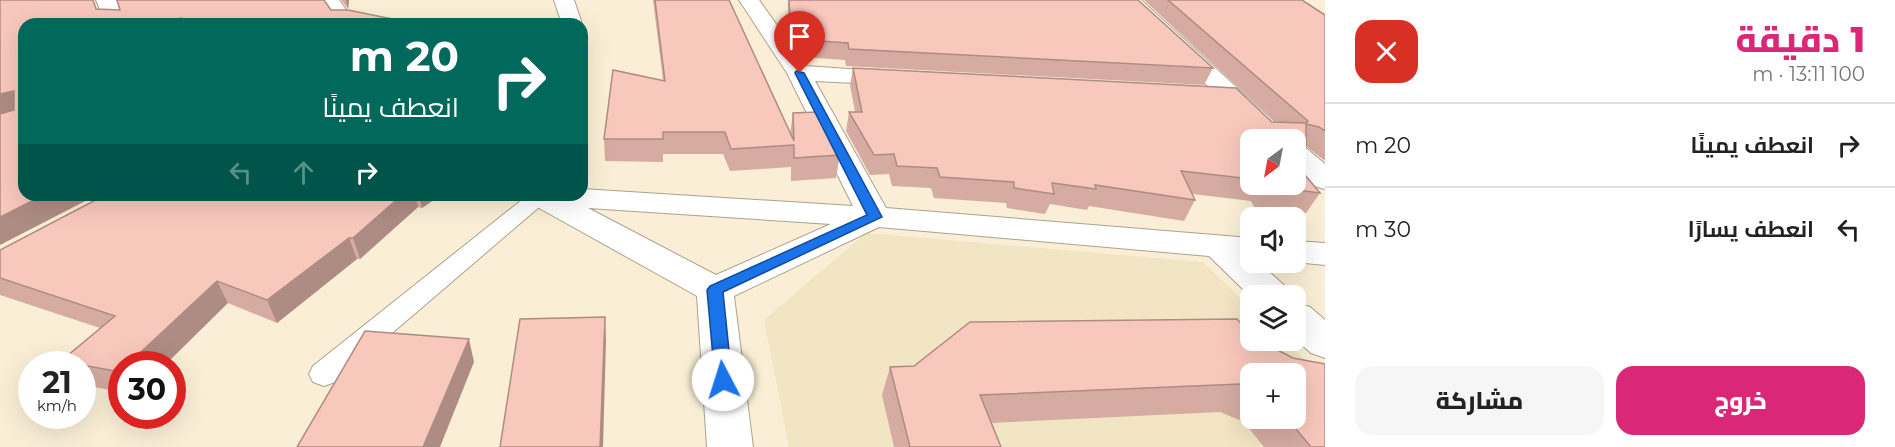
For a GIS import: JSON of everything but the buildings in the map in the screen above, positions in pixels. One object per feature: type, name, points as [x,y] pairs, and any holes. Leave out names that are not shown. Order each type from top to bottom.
[{"type":"street","points":[[106,0],[114,18]]},
{"type":"street","points":[[329,0],[342,18]]},
{"type":"street","points":[[564,0],[570,18]]},
{"type":"street","points":[[749,0],[800,73],[875,217]]},
{"type":"street","points":[[1126,3],[1268,129]]},
{"type":"street","points":[[800,73],[917,79]]},
{"type":"street","points":[[1198,95],[1233,97]]},
{"type":"street","points":[[1306,163],[1325,180]]},
{"type":"street","points":[[588,199],[875,217],[1235,248],[1264,285]]},
{"type":"street","points":[[551,201],[715,290]]},
{"type":"street","points":[[715,290],[875,217]]},
{"type":"street","points":[[1306,253],[1325,254]]},
{"type":"street","points":[[715,290],[730,447]]},
{"type":"street","points":[[1306,326],[1325,344]]},
{"type":"lane","points":[[324,374],[536,201]]},
{"type":"shaded area","points":[[866,233],[1203,262],[1240,297],[1240,351],[1296,351],[1325,378],[1325,447],[789,447],[764,320]]},
{"type":"route","points":[[723,380],[715,290],[875,217],[800,73]]}]
